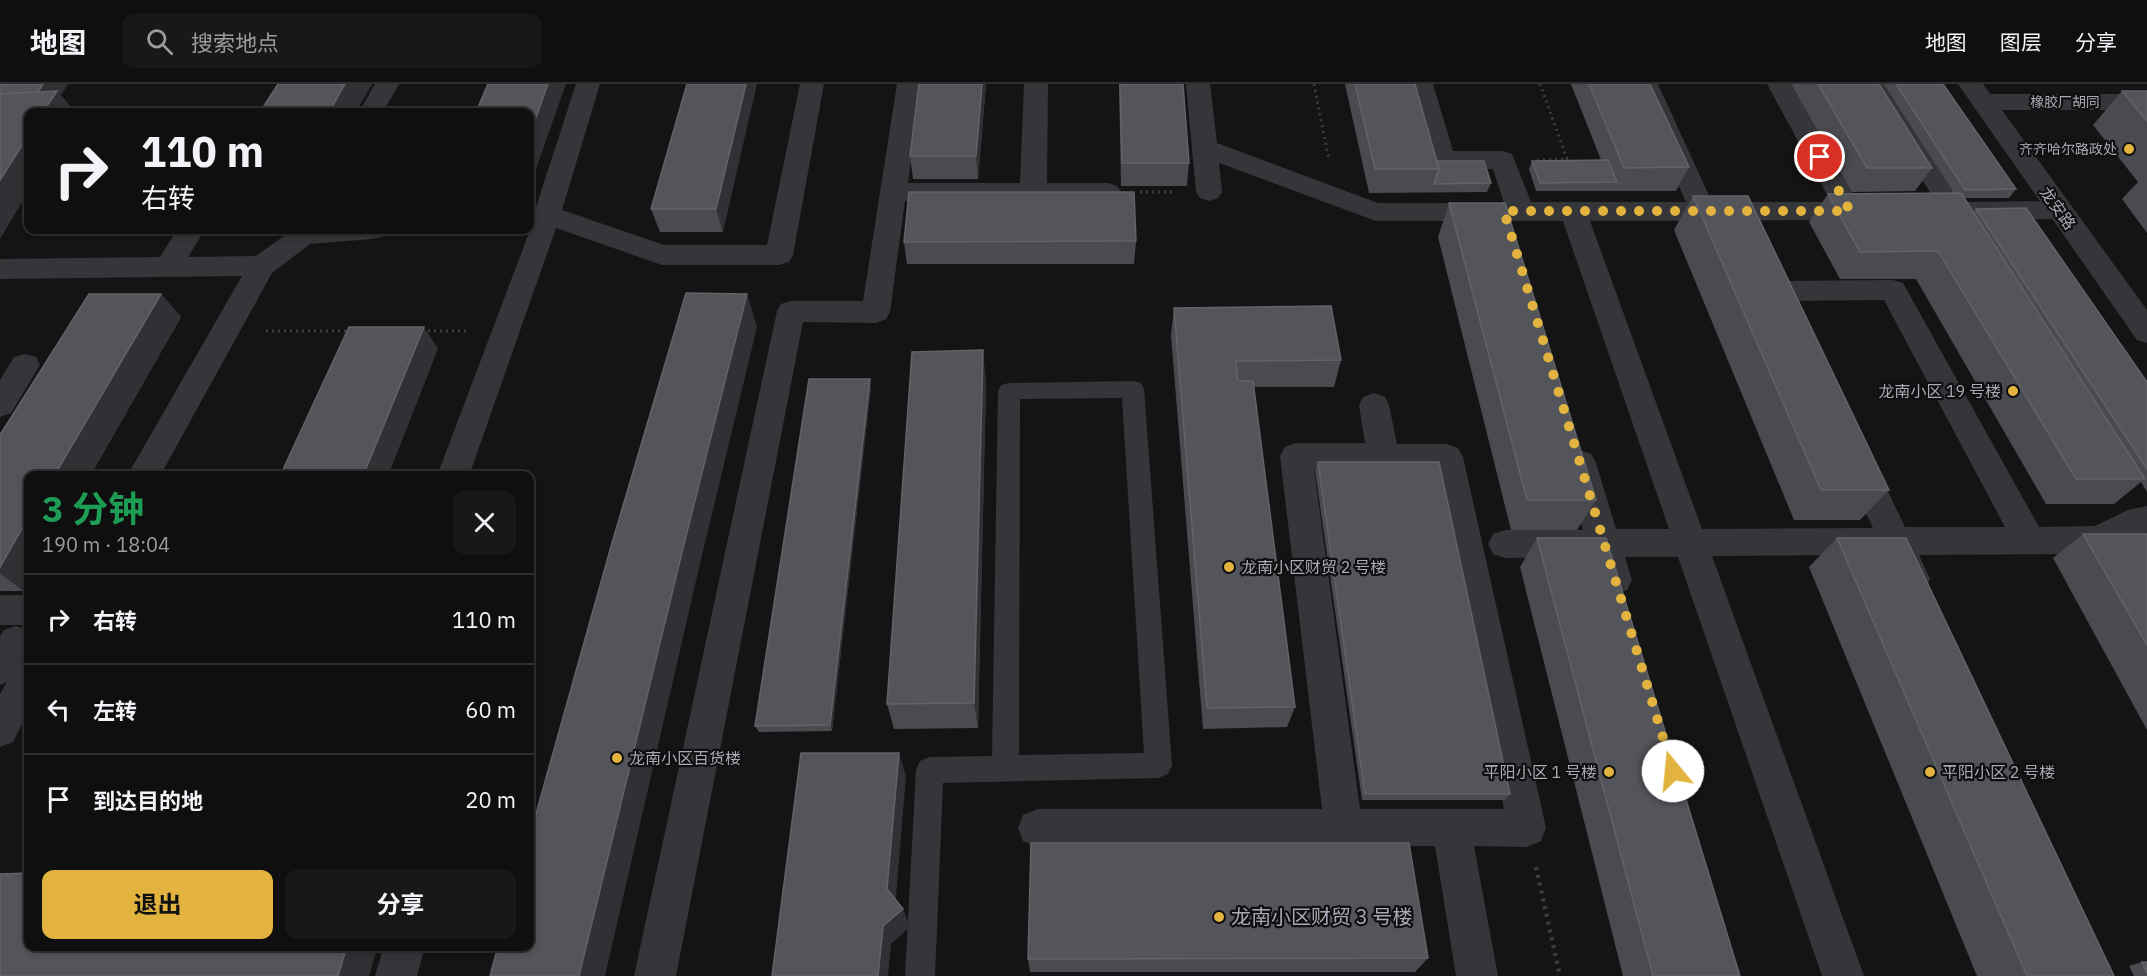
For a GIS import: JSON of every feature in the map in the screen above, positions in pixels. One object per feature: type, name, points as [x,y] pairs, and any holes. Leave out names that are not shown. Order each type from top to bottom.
[{"type":"street","points":[[373,108],[387,84]]},
{"type":"street","points":[[588,84],[538,216],[662,255],[779,255],[812,84]]},
{"type":"street","points":[[655,976],[791,311],[876,312],[909,84]]},
{"type":"street","points":[[1033,192],[1036,84]]},
{"type":"street","points":[[1198,84],[1209,192]]},
{"type":"street","points":[[1420,84],[1442,160],[1503,160],[1512,211],[1515,246]]},
{"type":"street","points":[[1646,84],[1703,211],[1759,251],[1893,290],[2030,541]]},
{"type":"street","points":[[1779,84],[1850,211]]},
{"type":"street","points":[[1875,84],[1974,241]]},
{"type":"street","name":"橡胶厂胡同","points":[[1976,93],[2147,102]]},
{"type":"street","name":"龙安路","points":[[1976,93],[2147,332]]},
{"type":"street","points":[[1204,148],[1376,212],[1703,211]]},
{"type":"street","points":[[894,192],[1108,192]]},
{"type":"street","points":[[1759,251],[1850,211],[2060,210]]},
{"type":"street","points":[[1573,211],[1844,976]]},
{"type":"street","points":[[168,267],[189,234]]},
{"type":"street","points":[[146,471],[262,266],[302,234]]},
{"type":"street","points":[[455,471],[505,331],[533,234]]},
{"type":"street","points":[[1759,251],[1793,322]]},
{"type":"street","points":[[0,269],[262,266]]},
{"type":"street","points":[[0,405],[25,365]]},
{"type":"street","points":[[1374,405],[1383,456]]},
{"type":"street","points":[[1570,429],[1625,611]]},
{"type":"street","points":[[1847,437],[1926,605]]},
{"type":"street","points":[[1037,828],[1527,828],[1447,456],[1296,456],[1343,827]]},
{"type":"street","points":[[1505,544],[2098,540],[2140,520],[2143,509]]},
{"type":"street","points":[[0,610],[15,640]]},
{"type":"street","points":[[0,730],[24,685]]},
{"type":"street","points":[[1451,827],[1478,976]]},
{"type":"street","points":[[396,976],[404,951]]},
{"type":"lane","points":[[920,976],[930,770],[1005,769],[1158,765],[1133,389],[1009,391],[1005,769]]},
{"type":"path","points":[[1314,84],[1337,199]]},
{"type":"path","points":[[1503,160],[1567,159],[1540,84]]},
{"type":"path","points":[[1108,192],[1209,192]]},
{"type":"path","points":[[226,330],[354,331]]},
{"type":"path","points":[[412,331],[505,331]]},
{"type":"path","points":[[1527,828],[1560,976]]},
{"type":"building","points":[[0,84],[43,84],[38,92],[0,94]]},
{"type":"building","points":[[278,84],[345,84],[331,108],[263,108]]},
{"type":"building","points":[[488,84],[548,84],[534,123],[534,108],[478,108]]},
{"type":"building","points":[[687,84],[746,84],[716,209],[651,209]]},
{"type":"building","points":[[919,84],[982,84],[976,156],[910,156]]},
{"type":"building","points":[[1120,84],[1183,84],[1189,163],[1122,163]]},
{"type":"building","points":[[1355,84],[1415,84],[1439,169],[1375,169]]},
{"type":"building","points":[[1589,84],[1650,84],[1689,167],[1624,168]]},
{"type":"building","points":[[1818,84],[1879,84],[1932,168],[1867,168]]},
{"type":"building","points":[[1896,84],[1943,84],[2016,189],[1965,190]]},
{"type":"building","points":[[57,91],[46,108],[24,108],[24,142],[0,180],[0,94]]},
{"type":"building","points":[[2122,91],[2147,91],[2147,121]]},
{"type":"building","points":[[1608,160],[1617,182],[1540,183],[1532,161]]},
{"type":"building","points":[[1436,161],[1484,161],[1491,183],[1434,184],[1439,169]]},
{"type":"building","points":[[909,192],[1134,192],[1136,241],[904,242]]},
{"type":"building","points":[[1961,193],[2145,479],[2076,479],[1938,251],[1860,252],[1828,194]]},
{"type":"building","points":[[1693,196],[1748,196],[1889,490],[1821,490]]},
{"type":"building","points":[[1449,203],[1505,203],[1596,500],[1527,500]]},
{"type":"building","points":[[2026,208],[2147,382],[2147,469],[1976,209]]},
{"type":"building","points":[[686,293],[747,294],[579,976],[490,976],[497,951],[534,951],[534,821],[612,543]]},
{"type":"building","points":[[89,294],[161,294],[57,471],[24,471],[24,525],[0,567],[0,435]]},
{"type":"building","name":"龙南小区财贸 2 号楼","points":[[1331,306],[1341,360],[1236,361],[1238,381],[1253,381],[1295,707],[1207,708],[1174,308]]},
{"type":"building","points":[[349,327],[424,327],[365,471],[282,471]]},
{"type":"building","points":[[983,350],[974,703],[887,704],[912,352]]},
{"type":"building","points":[[809,379],[870,379],[830,725],[755,726]]},
{"type":"building","points":[[1318,462],[1439,462],[1510,794],[1365,794]]},
{"type":"building","points":[[2083,534],[2147,534],[2147,645]]},
{"type":"building","points":[[1537,538],[1606,538],[1740,976],[1653,976]]},
{"type":"building","points":[[1837,538],[1906,538],[2114,976],[2027,976]]},
{"type":"building","points":[[801,753],[899,753],[887,889],[903,909],[883,926],[878,976],[772,976]]},
{"type":"building","name":"龙南小区财贸 3 号楼","points":[[1031,843],[1409,843],[1428,958],[1028,959]]},
{"type":"building","points":[[24,873],[24,951],[346,951],[338,976],[0,976],[0,874]]},
{"type":"building","points":[[2142,962],[2147,962],[2147,973]]},
{"type":"place","name":"齐齐哈尔路政处","points":[[2129,149]]},
{"type":"place","name":"龙南小区 19 号楼","points":[[2013,391]]},
{"type":"place","name":"龙南小区财贸 2 号楼","points":[[1229,567]]},
{"type":"place","name":"龙南小区百货楼","points":[[617,758]]},
{"type":"place","name":"平阳小区 1 号楼","points":[[1609,772]]},
{"type":"place","name":"平阳小区 2 号楼","points":[[1930,772]]},
{"type":"place","name":"龙南小区财贸 3 号楼","points":[[1219,917]]},
{"type":"route","points":[[1673,771],[1504,211],[1850,211],[1820,157]]}]
